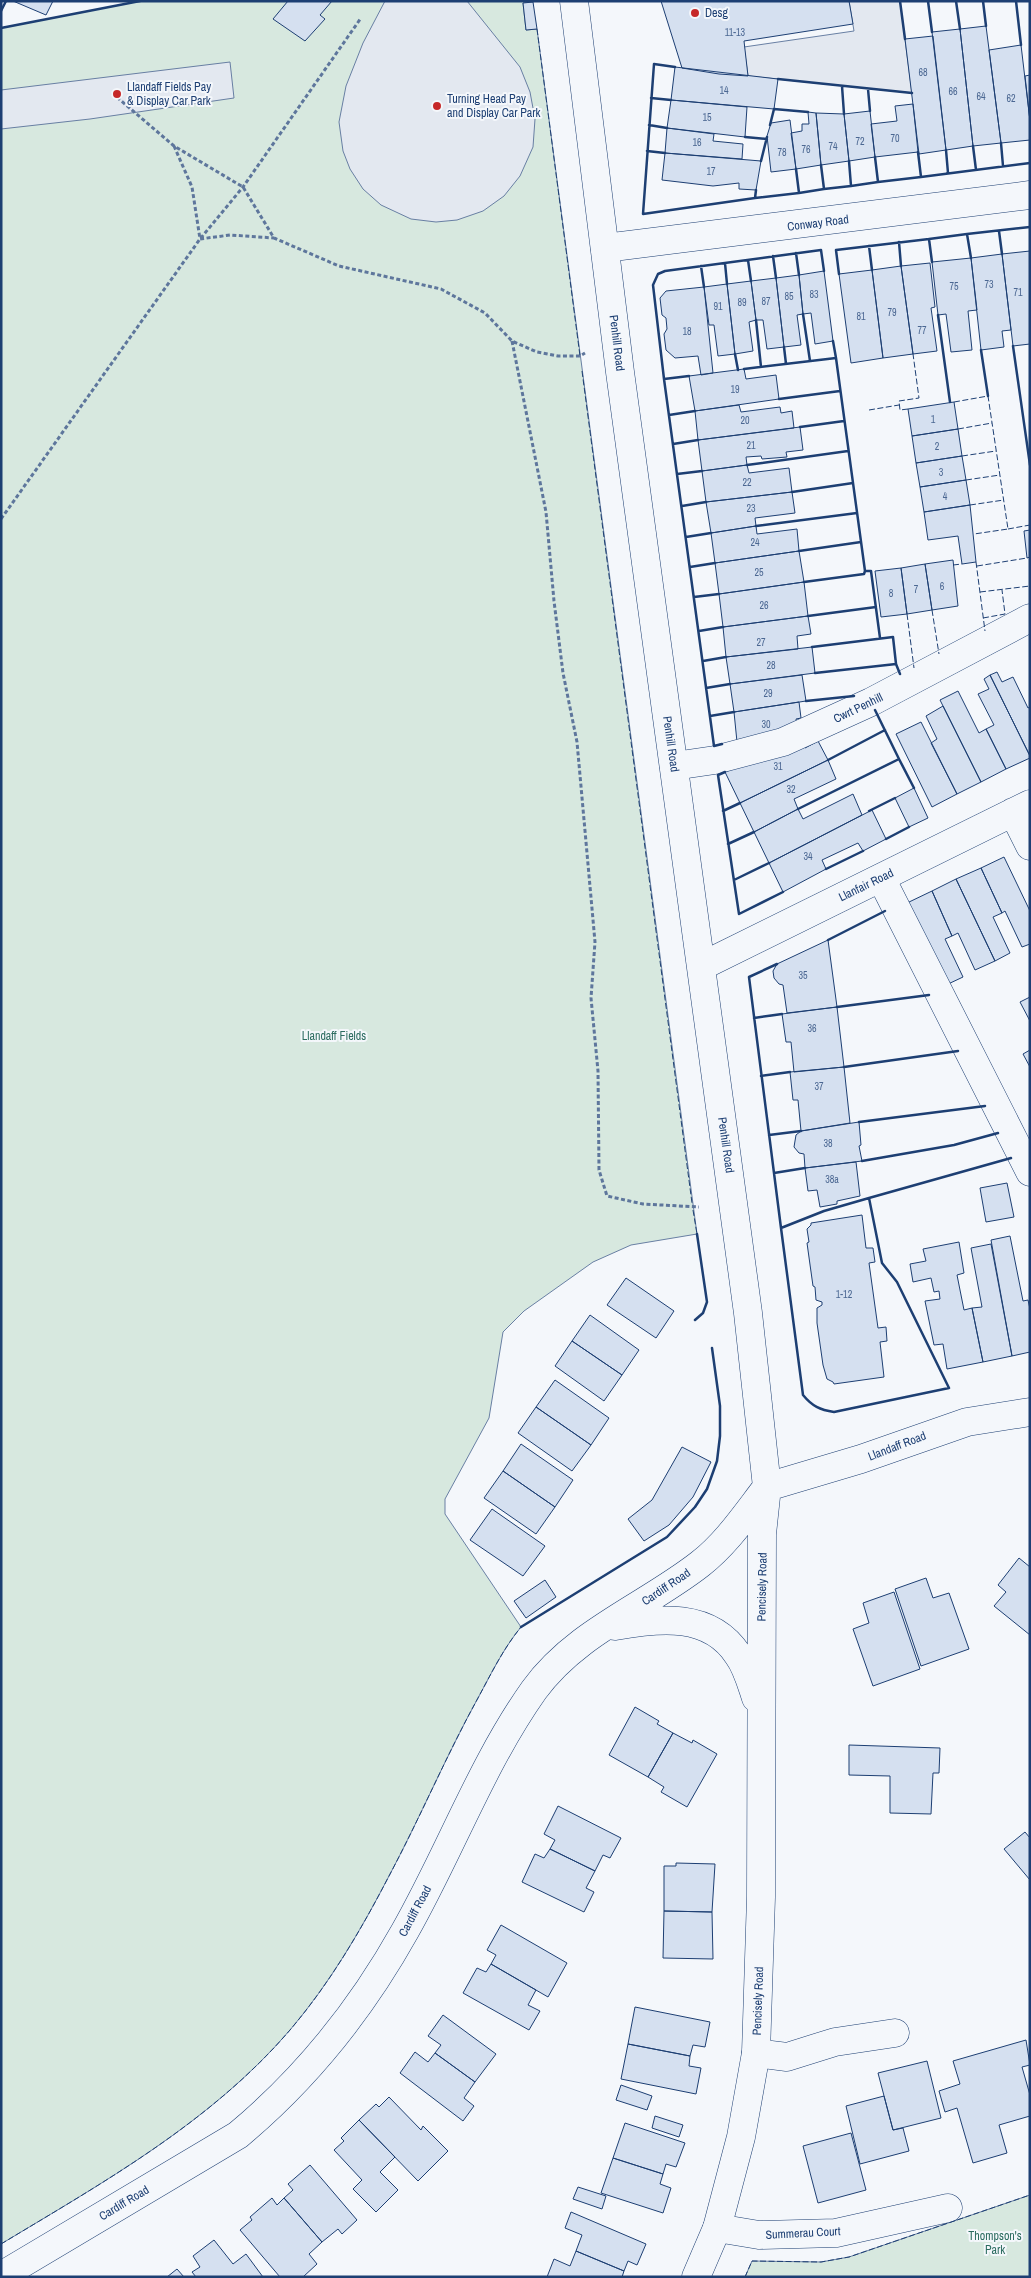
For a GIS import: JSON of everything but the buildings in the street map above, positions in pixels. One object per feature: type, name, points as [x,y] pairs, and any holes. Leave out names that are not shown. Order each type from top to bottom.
[{"type":"main road","name":"Penhill Road","points":[[574,1],[605,248],[748,1313],[767,1487]]},
{"type":"main road","name":"Conway Road","points":[[605,248],[1030,195]]},
{"type":"main road","name":"Cwrt Penhill","points":[[674,766],[716,760],[783,742],[872,702],[1030,618]]},
{"type":"main road","name":"Llanfair Road","points":[[702,966],[1022,808]]},
{"type":"main road","points":[[1022,808],[1030,846]]},
{"type":"main road","points":[[881,878],[1030,1172]]},
{"type":"main road","name":"Llandaff Road","points":[[767,1487],[861,1459],[945,1428],[991,1417],[1030,1412]]},
{"type":"main road","name":"Cardiff Road","points":[[1,2276],[238,2135],[270,2108],[299,2078],[337,2032],[388,1960],[405,1931],[490,1765],[534,1690],[577,1645],[705,1559],[736,1528],[767,1487]]},
{"type":"main road","name":"Pencisely Road","points":[[696,2277],[717,2228],[741,2137],[756,2053],[761,1897],[762,1534],[767,1487]]},
{"type":"main road","name":"Pencisely Road","points":[[604,1628],[645,1620],[674,1620],[694,1622],[710,1630],[725,1639],[738,1655],[749,1676],[762,1717]]},
{"type":"main road","points":[[756,2053],[787,2057],[835,2042],[895,2033]]},
{"type":"main road","name":"Summerau Court","points":[[717,2228],[759,2235],[836,2233],[948,2208]]},
{"type":"path","points":[[1,519],[200,239],[243,186],[361,18]]},
{"type":"path","points":[[112,93],[174,146],[243,186],[274,238]]},
{"type":"path","points":[[174,146],[192,187],[200,239]]},
{"type":"path","points":[[200,239],[230,235],[274,238],[339,266],[441,289],[485,313],[512,341],[537,352],[558,356],[580,356],[586,352]]},
{"type":"path","points":[[512,341],[546,512],[562,673],[577,742],[595,942],[591,998],[598,1071],[599,1170],[607,1196],[643,1204],[699,1207]]},
{"type":"green space","name":"Llandaff Fields","points":[[140,1],[533,1],[523,3],[526,30],[537,29],[697,1234],[631,1245],[593,1262],[524,1311],[503,1332],[489,1418],[445,1499],[445,1514],[521,1627],[493,1671],[455,1742],[378,1896],[332,1975],[290,2030],[226,2094],[191,2122],[117,2173],[1,2244],[1,28]]},
{"type":"green space","name":"Thompson's Park","points":[[1030,2195],[1030,2277],[745,2277],[752,2261],[821,2262],[849,2257]]},
{"type":"shaded area","name":"Turning Head Pay and Display Car Park","points":[[385,1],[467,1],[520,67],[530,92],[535,119],[533,147],[520,176],[504,196],[483,211],[457,220],[436,222],[411,219],[381,205],[363,189],[350,169],[343,151],[339,122],[346,86],[363,43]]},
{"type":"shaded area","points":[[849,1],[900,1],[912,93],[748,76],[744,47],[854,31]]},
{"type":"shaded area","name":"Llandaff Fields Pay & Display Car Park","points":[[230,62],[234,98],[90,119],[1,129],[1,90]]},
{"type":"fence","points":[[537,29],[580,356]]},
{"type":"fence","points":[[908,409],[900,410],[899,401],[919,398],[913,354]]},
{"type":"fence","points":[[582,371],[692,1203]]},
{"type":"fence","points":[[954,402],[988,396],[1008,529],[974,534]]},
{"type":"fence","points":[[869,410],[899,405]]},
{"type":"fence","points":[[958,429],[992,423]]},
{"type":"fence","points":[[962,456],[996,451]]},
{"type":"fence","points":[[966,480],[1000,475]]},
{"type":"fence","points":[[970,505],[1004,500]]},
{"type":"fence","points":[[1008,529],[1030,525]]},
{"type":"fence","points":[[977,566],[1027,558]]},
{"type":"fence","points":[[976,562],[985,631]]},
{"type":"fence","points":[[953,565],[962,564]]},
{"type":"fence","points":[[980,592],[1030,586]]},
{"type":"fence","points":[[983,618],[1005,614],[1002,590]]},
{"type":"fence","points":[[932,610],[939,654]]},
{"type":"fence","points":[[907,614],[914,668]]},
{"type":"fence","points":[[693,1210],[697,1234]]},
{"type":"fence","points":[[1,2244],[117,2173],[191,2122],[226,2094],[290,2030],[332,1975],[367,1916],[400,1854],[466,1720],[498,1662],[521,1627]]},
{"type":"fence","points":[[745,2277],[752,2261],[821,2262],[849,2257],[1030,2195]]},
{"type":"wall","points":[[1,11],[6,1]]},
{"type":"wall","points":[[1,28],[140,1]]},
{"type":"wall","points":[[900,1],[905,39]]},
{"type":"wall","points":[[928,1],[932,32]]},
{"type":"wall","points":[[956,1],[960,29]]},
{"type":"wall","points":[[983,1],[986,26]]},
{"type":"wall","points":[[1016,1],[1021,45]]},
{"type":"wall","points":[[675,67],[654,64],[643,214],[755,198],[756,190]]},
{"type":"wall","points":[[778,79],[912,93]]},
{"type":"wall","points":[[842,86],[844,114]]},
{"type":"wall","points":[[868,89],[870,111]]},
{"type":"wall","points":[[651,98],[671,100]]},
{"type":"wall","points":[[770,125],[774,109],[808,112]]},
{"type":"wall","points":[[649,125],[667,128]]},
{"type":"wall","points":[[745,137],[767,139]]},
{"type":"wall","points":[[761,161],[767,137]]},
{"type":"wall","points":[[1001,143],[1003,166]]},
{"type":"wall","points":[[973,146],[976,170]]},
{"type":"wall","points":[[946,150],[948,173]]},
{"type":"wall","points":[[647,151],[665,153]]},
{"type":"wall","points":[[878,182],[921,177],[918,152]]},
{"type":"wall","points":[[851,186],[878,182],[875,157]]},
{"type":"wall","points":[[824,189],[851,186],[849,161]]},
{"type":"wall","points":[[921,177],[1030,163]]},
{"type":"wall","points":[[799,193],[824,189],[821,165]]},
{"type":"wall","points":[[755,198],[799,193],[796,169]]},
{"type":"wall","points":[[967,234],[1030,227]]},
{"type":"wall","points":[[999,231],[1002,254]]},
{"type":"wall","points":[[929,239],[967,234],[971,258]]},
{"type":"wall","points":[[839,274],[836,250],[929,239],[932,262]]},
{"type":"wall","points":[[899,242],[901,266]]},
{"type":"wall","points":[[869,246],[872,270]]},
{"type":"wall","points":[[689,376],[664,379],[653,285],[658,274],[665,271],[821,250],[824,271]]},
{"type":"wall","points":[[796,253],[799,275]]},
{"type":"wall","points":[[773,256],[776,278]]},
{"type":"wall","points":[[748,260],[751,281]]},
{"type":"wall","points":[[725,263],[727,284]]},
{"type":"wall","points":[[701,266],[704,287]]},
{"type":"wall","points":[[803,314],[810,361]]},
{"type":"wall","points":[[938,315],[950,402]]},
{"type":"wall","points":[[756,320],[761,367]]},
{"type":"wall","points":[[744,369],[836,358],[833,341]]},
{"type":"wall","points":[[1013,346],[1030,465]]},
{"type":"wall","points":[[784,347],[786,364]]},
{"type":"wall","points":[[981,350],[988,396]]},
{"type":"wall","points":[[735,354],[738,370]]},
{"type":"wall","points":[[836,358],[865,571],[871,571],[880,638]]},
{"type":"wall","points":[[664,379],[714,746],[722,744]]},
{"type":"wall","points":[[779,399],[840,391]]},
{"type":"wall","points":[[669,415],[695,411]]},
{"type":"wall","points":[[800,427],[844,421]]},
{"type":"wall","points":[[673,444],[698,440]]},
{"type":"wall","points":[[747,465],[848,451]]},
{"type":"wall","points":[[677,474],[702,471]]},
{"type":"wall","points":[[792,492],[853,483]]},
{"type":"wall","points":[[682,506],[706,502]]},
{"type":"wall","points":[[756,526],[857,513]]},
{"type":"wall","points":[[686,537],[711,533]]},
{"type":"wall","points":[[799,551],[861,542]]},
{"type":"wall","points":[[690,567],[715,563]]},
{"type":"wall","points":[[804,582],[864,574],[865,571]]},
{"type":"wall","points":[[694,597],[719,594]]},
{"type":"wall","points":[[808,616],[876,607]]},
{"type":"wall","points":[[699,631],[723,627]]},
{"type":"wall","points":[[812,647],[893,637],[896,664]]},
{"type":"wall","points":[[703,661],[726,657]]},
{"type":"wall","points":[[815,673],[896,664],[900,674]]},
{"type":"wall","points":[[706,688],[730,684]]},
{"type":"wall","points":[[806,701],[854,696]]},
{"type":"wall","points":[[798,809],[899,759],[875,710]]},
{"type":"wall","points":[[710,716],[734,712]]},
{"type":"wall","points":[[828,760],[885,730]]},
{"type":"wall","points":[[899,759],[914,788]]},
{"type":"wall","points":[[725,772],[718,775],[739,914],[783,892]]},
{"type":"wall","points":[[869,811],[895,798]]},
{"type":"wall","points":[[723,811],[740,803]]},
{"type":"wall","points":[[886,839],[909,827]]},
{"type":"wall","points":[[728,844],[754,832]]},
{"type":"wall","points":[[826,869],[863,851]]},
{"type":"wall","points":[[734,880],[769,863]]},
{"type":"wall","points":[[828,940],[885,911]]},
{"type":"wall","points":[[777,964],[749,977],[781,1228]]},
{"type":"wall","points":[[837,1007],[929,995]]},
{"type":"wall","points":[[754,1018],[782,1014]]},
{"type":"wall","points":[[844,1067],[958,1051]]},
{"type":"wall","points":[[761,1076],[790,1072]]},
{"type":"wall","points":[[859,1122],[985,1106]]},
{"type":"wall","points":[[769,1135],[801,1131]]},
{"type":"wall","points":[[862,1161],[954,1145],[998,1133]]},
{"type":"wall","points":[[869,1198],[1011,1158]]},
{"type":"wall","points":[[774,1173],[805,1168]]},
{"type":"wall","points":[[869,1198],[882,1263],[897,1282],[949,1388],[834,1412],[820,1409],[803,1395],[781,1228],[824,1211],[869,1198]]},
{"type":"wall","points":[[695,1320],[703,1313],[707,1302],[697,1234]]},
{"type":"wall","points":[[521,1627],[667,1537],[695,1507],[707,1489],[717,1461],[720,1436],[720,1406],[712,1348]]},
{"type":"place","name":"Desg","points":[[695,13]]},
{"type":"place","name":"Llandaff Fields Pay & Display Car Park","points":[[117,94]]},
{"type":"place","name":"Turning Head Pay and Display Car Park","points":[[437,106]]}]
